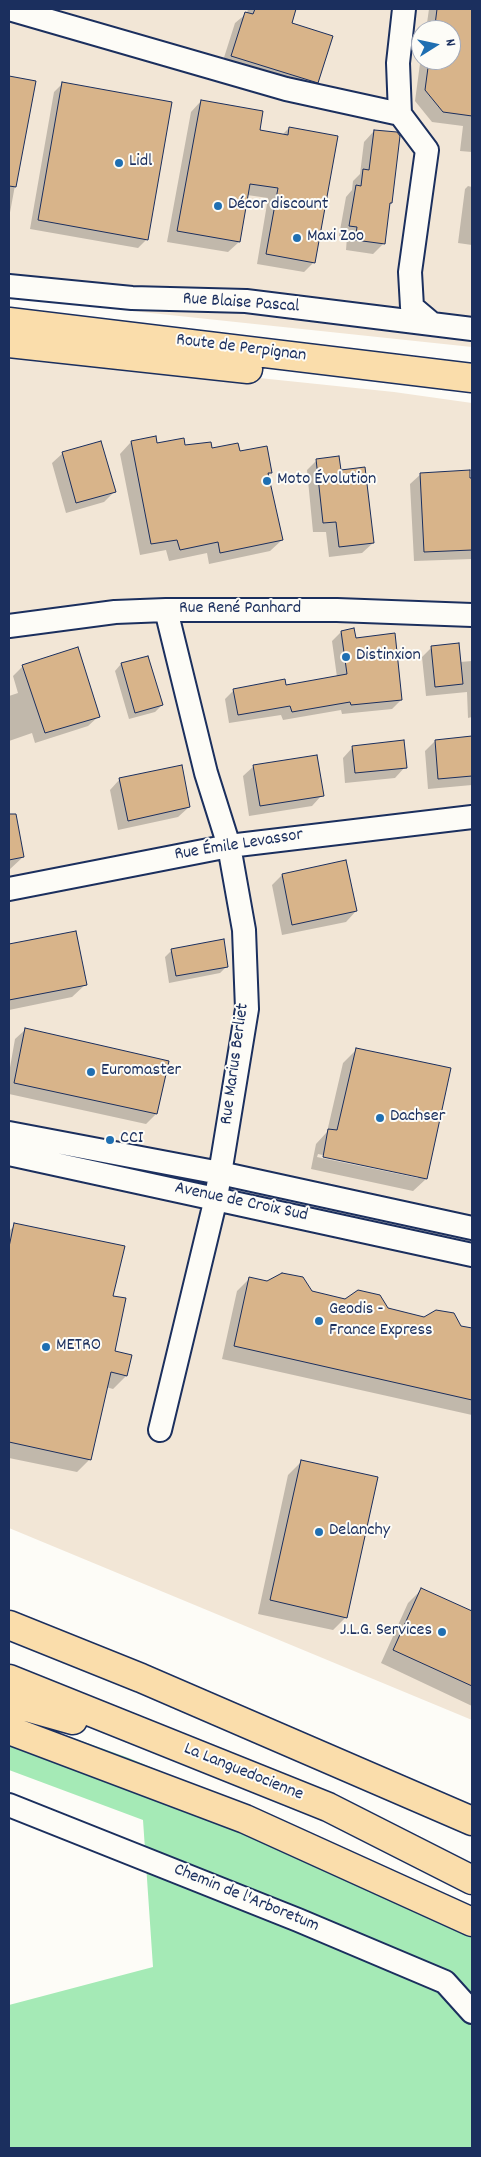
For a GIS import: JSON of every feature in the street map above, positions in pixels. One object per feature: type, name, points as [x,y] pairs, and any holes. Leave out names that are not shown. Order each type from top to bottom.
[{"type":"main road","name":"Route de Perpignan","points":[[9,322],[472,378]]},
{"type":"main road","name":"Route de Perpignan","points":[[9,343],[296,374],[472,397]]},
{"type":"main road","points":[[9,1626],[195,1700],[472,1821]]},
{"type":"main road","name":"La Languedocienne","points":[[9,1679],[328,1808],[472,1880]]},
{"type":"main road","points":[[9,1702],[25,1708],[170,1744]]},
{"type":"main road","points":[[9,1730],[245,1819],[472,1922]]},
{"type":"street","points":[[9,9],[286,89],[400,114]]},
{"type":"street","points":[[404,9],[398,63],[400,114],[426,150],[410,272],[412,307],[432,323]]},
{"type":"street","name":"Rue Blaise Pascal","points":[[9,286],[132,298],[246,301],[472,329]]},
{"type":"street","name":"Rue René Panhard","points":[[9,626],[115,612],[166,610],[337,610],[472,615]]},
{"type":"street","name":"Rue Marius Berliet","points":[[160,1430],[216,1198],[247,1009],[244,930],[229,846],[203,764],[166,610]]},
{"type":"street","name":"Rue Émile Levassor","points":[[9,889],[229,846],[472,816]]},
{"type":"street","name":"Avenue de Croix Sud","points":[[9,1133],[220,1173],[472,1228]]},
{"type":"street","name":"Avenue de Croix Sud","points":[[9,1154],[472,1255]]},
{"type":"street","name":"Chemin de l'Arboretum","points":[[9,1804],[298,1920],[445,1982],[472,2012]]},
{"type":"shaded area","points":[[9,9],[472,9],[472,347],[9,298]]},
{"type":"shaded area","points":[[9,352],[394,392],[472,403],[472,1720],[9,1528]]},
{"type":"green space","points":[[9,1715],[129,1758],[279,1821],[472,1907],[472,2148],[9,2148],[9,2005],[153,1967],[143,1820],[9,1770]]},
{"type":"building","points":[[255,9],[296,9],[292,23],[333,36],[318,83],[231,56],[245,12],[253,14]]},
{"type":"building","points":[[437,9],[472,9],[472,116],[443,112],[425,90],[428,70],[461,70],[461,20],[436,20]]},
{"type":"building","points":[[9,76],[36,81],[16,187],[9,186]]},
{"type":"building","name":"Lidl","points":[[62,82],[172,102],[148,240],[38,220]]},
{"type":"building","points":[[201,100],[263,111],[260,130],[288,135],[289,127],[338,136],[315,263],[266,254],[278,188],[250,184],[240,242],[177,231]]},
{"type":"building","points":[[374,130],[397,132],[400,136],[385,244],[355,240],[357,227],[349,226],[356,185],[361,186],[363,169],[369,170]]},
{"type":"building","points":[[156,436],[157,443],[184,438],[185,445],[211,442],[212,448],[238,443],[240,451],[267,446],[272,473],[268,473],[283,540],[220,553],[218,542],[180,550],[177,540],[151,544],[131,441]]},
{"type":"building","points":[[101,441],[116,492],[76,503],[62,452]]},
{"type":"building","points":[[339,456],[341,470],[365,467],[374,543],[339,547],[336,522],[323,523],[316,459]]},
{"type":"building","points":[[470,470],[470,478],[472,478],[472,550],[424,552],[420,473]]},
{"type":"building","points":[[354,628],[356,638],[395,633],[402,700],[351,705],[350,702],[292,712],[290,706],[238,715],[233,689],[285,679],[286,685],[347,674],[341,631]]},
{"type":"building","points":[[459,643],[463,684],[435,687],[431,646]]},
{"type":"building","points":[[78,647],[100,717],[45,733],[22,665]]},
{"type":"building","points":[[148,656],[163,705],[135,713],[121,663]]},
{"type":"building","points":[[472,736],[472,776],[438,779],[435,740]]},
{"type":"building","points":[[404,740],[407,768],[355,773],[352,746]]},
{"type":"building","points":[[317,755],[324,796],[260,806],[253,765]]},
{"type":"building","points":[[182,765],[190,807],[128,821],[119,778]]},
{"type":"building","points":[[9,814],[16,814],[24,857],[9,860]]},
{"type":"building","points":[[346,860],[357,911],[292,925],[282,874]]},
{"type":"building","points":[[76,931],[87,985],[9,1000],[9,944]]},
{"type":"building","points":[[224,939],[228,967],[176,976],[171,949]]},
{"type":"building","name":"Euromaster","points":[[25,1028],[169,1061],[157,1114],[14,1083]]},
{"type":"building","points":[[356,1048],[451,1068],[427,1179],[323,1157],[328,1129],[337,1130]]},
{"type":"building","points":[[14,1223],[125,1246],[113,1296],[126,1298],[115,1351],[132,1355],[127,1376],[111,1372],[91,1460],[9,1442],[9,1247]]},
{"type":"building","points":[[282,1273],[303,1277],[312,1291],[345,1299],[358,1290],[380,1295],[388,1308],[424,1317],[436,1310],[454,1313],[461,1326],[472,1328],[472,1400],[234,1346],[249,1277],[267,1281]]},
{"type":"building","points":[[301,1460],[378,1477],[347,1618],[270,1600]]},
{"type":"building","points":[[421,1588],[472,1611],[472,1686],[393,1650]]},
{"type":"place","name":"Lidl","points":[[119,163]]},
{"type":"place","name":"Décor discount","points":[[218,206]]},
{"type":"place","name":"Maxi Zoo","points":[[297,238]]},
{"type":"place","name":"Moto Évolution","points":[[267,481]]},
{"type":"place","name":"Distinxion","points":[[346,657]]},
{"type":"place","name":"Euromaster","points":[[91,1072]]},
{"type":"place","name":"Dachser","points":[[380,1118]]},
{"type":"place","name":"CCI","points":[[110,1140]]},
{"type":"place","name":"Geodis - France Express","points":[[319,1321]]},
{"type":"place","name":"METRO","points":[[46,1347]]},
{"type":"place","name":"Delanchy","points":[[319,1532]]},
{"type":"place","name":"J.L.G. Services","points":[[442,1632]]}]
